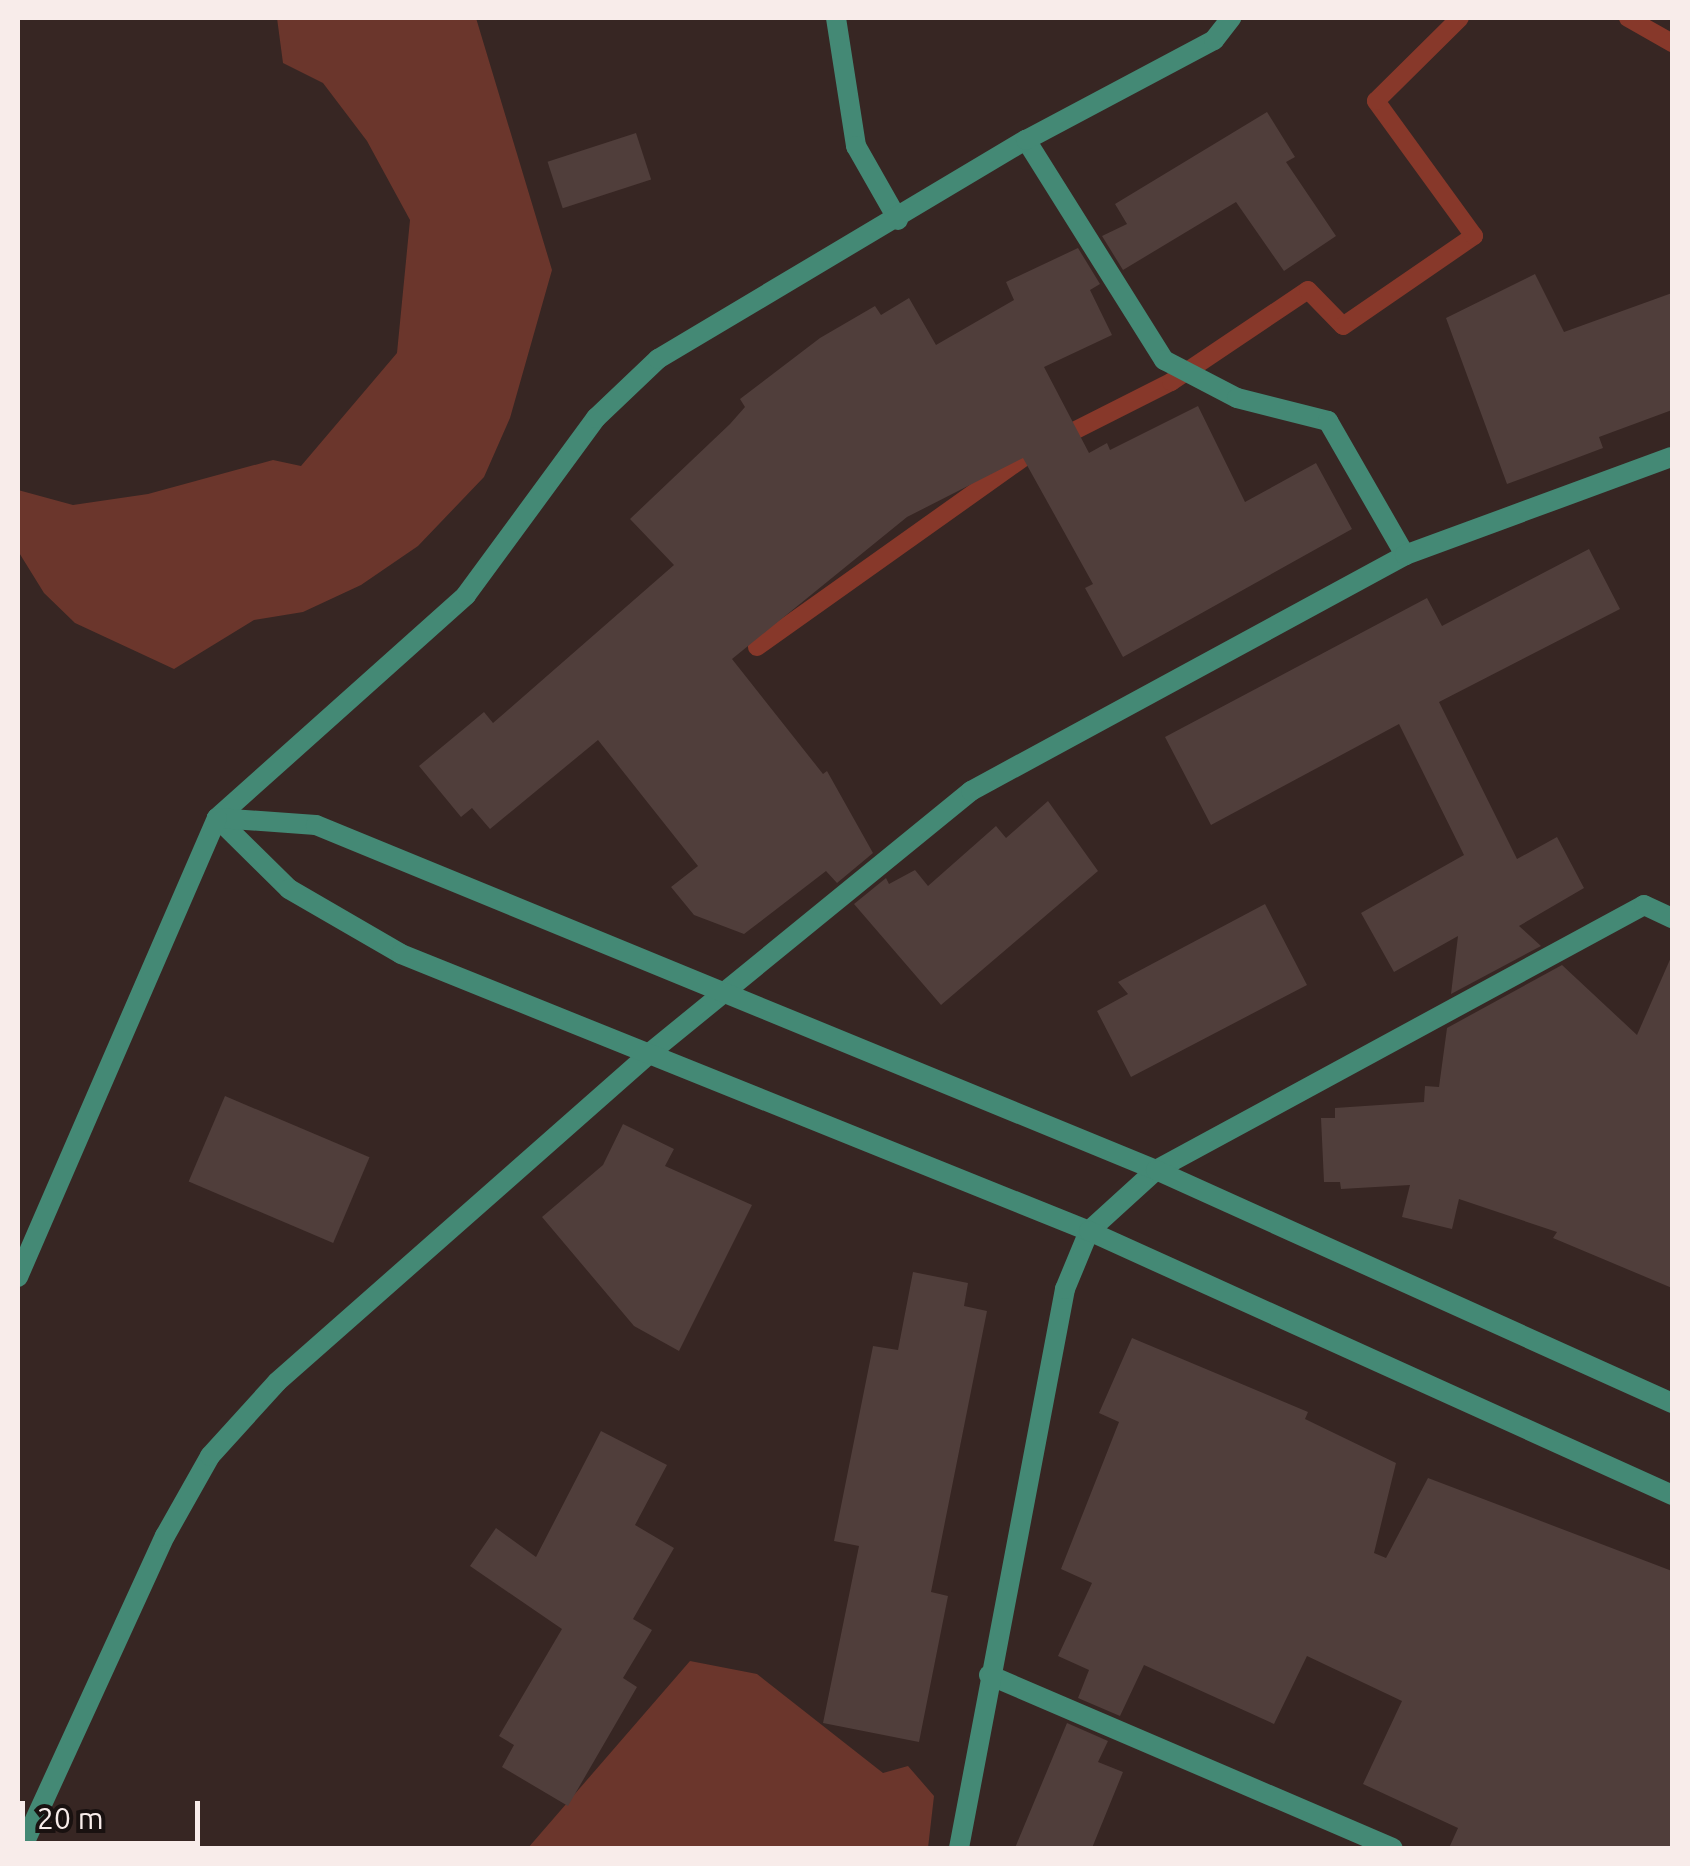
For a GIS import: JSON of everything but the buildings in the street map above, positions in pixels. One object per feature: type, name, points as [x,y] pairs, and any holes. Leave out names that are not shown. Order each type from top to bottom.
[{"type":"street","points":[[836,18],[856,146],[898,220]]},
{"type":"street","points":[[18,1277],[216,818],[466,595],[596,418],[658,359],[898,220],[1026,140],[1214,40],[1230,18]]},
{"type":"street","points":[[1026,140],[1164,360],[1238,398],[1328,422],[1405,554]]},
{"type":"street","points":[[22,1848],[165,1536],[210,1456],[277,1382],[652,1052],[971,791],[1405,554],[1672,456]]},
{"type":"street","points":[[216,818],[316,825],[1156,1170],[1672,1403]]},
{"type":"street","points":[[216,818],[289,889],[402,954],[1089,1231],[1672,1496]]},
{"type":"street","points":[[959,1848],[1065,1289],[1089,1231],[1156,1170],[1644,905],[1672,918]]},
{"type":"street","points":[[990,1675],[1393,1848]]},
{"type":"shaded area","points":[[277,18],[476,18],[552,270],[510,418],[484,477],[418,546],[361,585],[303,612],[254,620],[174,669],[75,623],[44,593],[18,551],[18,490],[73,505],[148,494],[273,460],[301,466],[397,353],[410,220],[367,141],[323,83],[283,63]]},
{"type":"shaded area","points":[[690,1661],[757,1674],[883,1773],[908,1766],[934,1796],[928,1848],[528,1848]]},
{"type":"waterway","points":[[1058,439],[1171,382],[1308,290],[1343,326],[1474,236],[1376,101],[1460,18]]},
{"type":"waterway","points":[[1628,18],[1672,43]]},
{"type":"waterway","points":[[757,647],[1026,456]]}]
